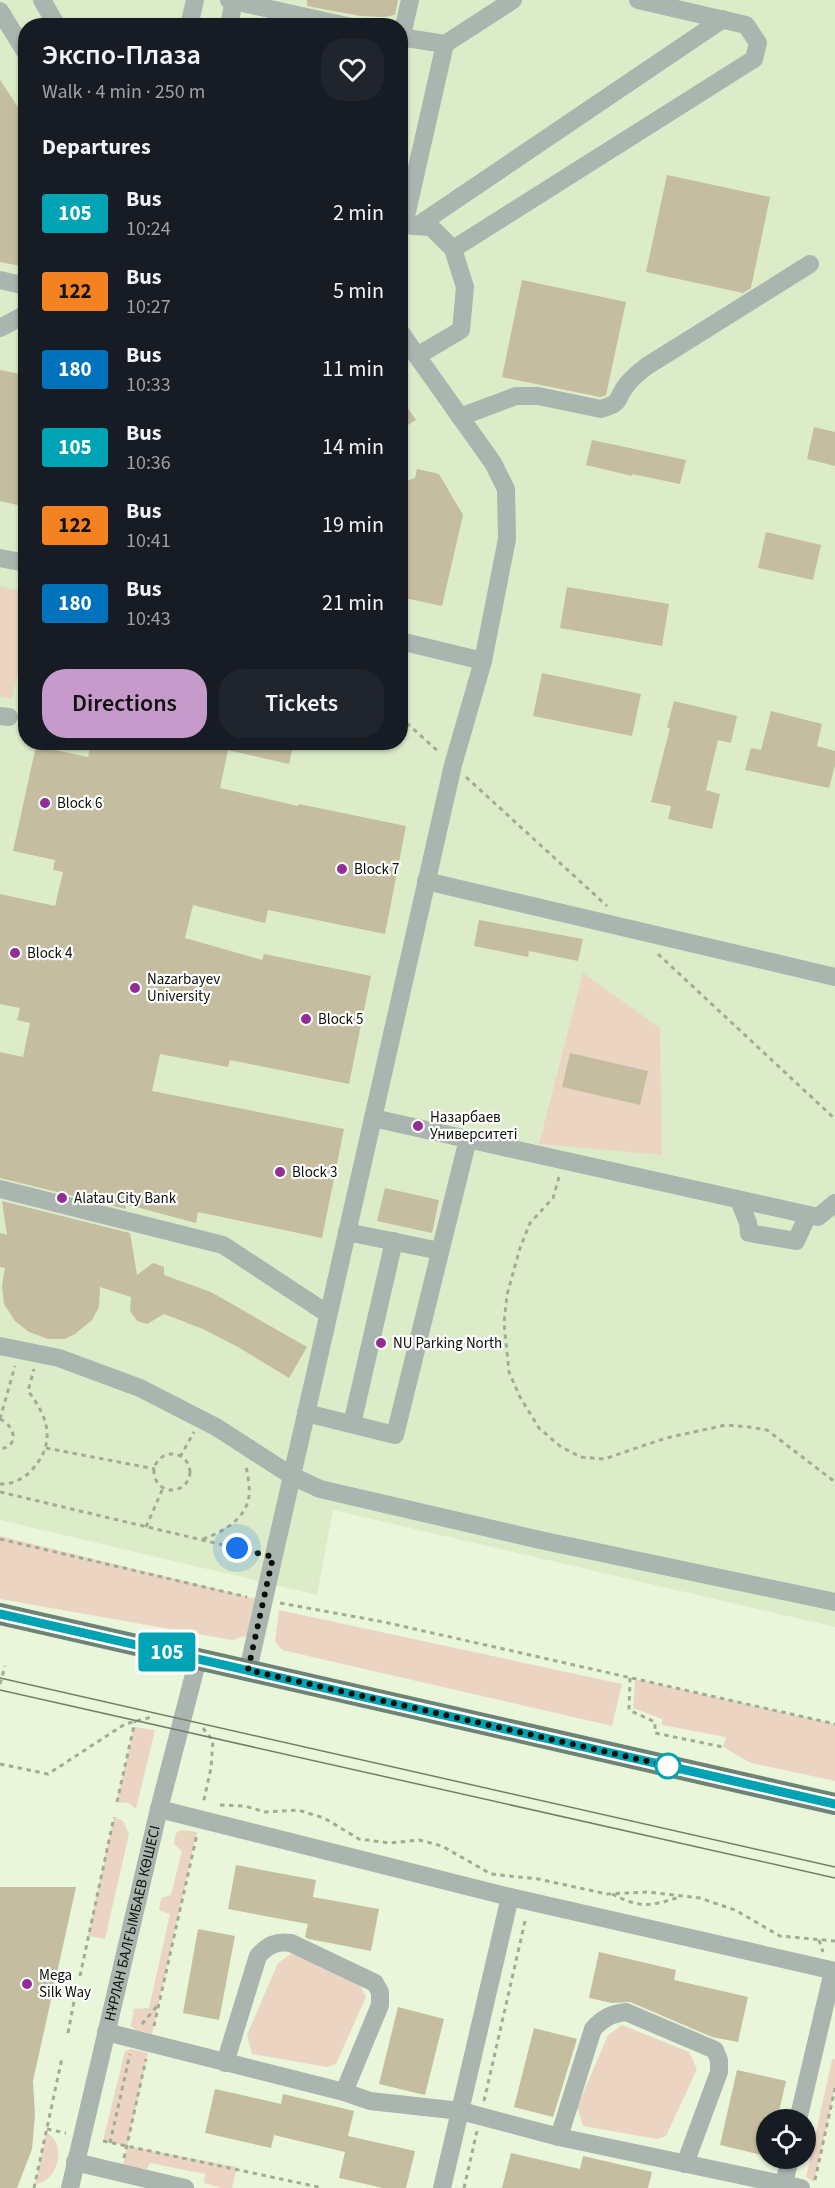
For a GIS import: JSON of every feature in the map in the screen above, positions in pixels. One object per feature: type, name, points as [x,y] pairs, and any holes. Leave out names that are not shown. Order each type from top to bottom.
[{"type":"main road","points":[[0,1614],[835,1804]]},
{"type":"street","points":[[42,0],[52,18]]},
{"type":"street","points":[[191,18],[195,0]]},
{"type":"street","points":[[406,18],[410,0]]},
{"type":"street","points":[[408,40],[445,44],[513,0]]},
{"type":"street","points":[[453,249],[753,59],[758,43],[746,25],[638,0]]},
{"type":"street","points":[[229,18],[232,1],[310,18]]},
{"type":"street","points":[[0,11],[18,40]]},
{"type":"street","points":[[408,225],[723,19]]},
{"type":"street","points":[[408,221],[445,44]]},
{"type":"street","points":[[408,226],[431,227],[453,249],[465,287],[461,330],[417,356]]},
{"type":"street","points":[[460,417],[516,396],[538,396],[601,409],[611,406],[618,402],[625,387],[647,366],[810,264]]},
{"type":"street","points":[[0,280],[18,284]]},
{"type":"street","points":[[0,328],[18,318]]},
{"type":"street","points":[[248,1670],[454,760],[483,661],[507,539],[506,489],[493,463],[408,343]]},
{"type":"street","points":[[0,558],[18,561]]},
{"type":"street","points":[[408,643],[483,661]]},
{"type":"street","points":[[426,881],[835,977]]},
{"type":"street","points":[[373,1118],[818,1217],[835,1203]]},
{"type":"street","points":[[306,1413],[395,1435],[468,1139]]},
{"type":"street","points":[[0,1189],[223,1245],[328,1314]]},
{"type":"street","points":[[739,1200],[748,1223],[749,1233],[796,1241],[808,1215]]},
{"type":"street","points":[[347,1232],[440,1251]]},
{"type":"street","points":[[352,1424],[394,1241]]},
{"type":"street","points":[[0,1347],[58,1358],[140,1388],[201,1419],[292,1476],[320,1489],[540,1540],[835,1602]]},
{"type":"street","name":"НҰРЛАН БАЛҒЫМБАЕВ КӨШЕСІ","points":[[70,2188],[159,1809],[198,1659]]},
{"type":"street","points":[[159,1809],[510,1898],[834,1971],[801,2109]]},
{"type":"street","points":[[442,2188],[510,1898]]},
{"type":"street","points":[[225,2063],[258,1956],[267,1946],[279,1942],[291,1943],[375,1983],[380,1992],[380,2005],[344,2092]]},
{"type":"street","points":[[559,2137],[593,2029],[602,2019],[626,2012],[715,2050],[719,2060],[720,2072],[686,2164]]},
{"type":"street","points":[[106,2032],[344,2092],[370,2101],[460,2111],[559,2137],[789,2187],[789,2169]]},
{"type":"street","points":[[75,2162],[185,2188]]},
{"type":"path","points":[[563,1161],[553,1198],[530,1223],[520,1248],[507,1295],[504,1323],[509,1372],[520,1397],[539,1428],[561,1447],[581,1457],[604,1459],[666,1438],[726,1425],[767,1430],[835,1482]]},
{"type":"path","points":[[0,1449],[5,1449],[12,1442],[13,1432],[9,1424],[0,1419],[29,1352]]},
{"type":"path","points":[[0,1484],[25,1477],[39,1463],[48,1442],[41,1407],[28,1391],[29,1352]]},
{"type":"path","points":[[180,1457],[201,1419]]},
{"type":"path","points":[[201,1540],[232,1524],[244,1510],[249,1496],[243,1444]]},
{"type":"path","points":[[46,1448],[155,1469]]},
{"type":"path","points":[[176,1454],[180,1457],[187,1461],[191,1473],[186,1485],[175,1491],[162,1488],[155,1478],[155,1466],[164,1456],[176,1454]]},
{"type":"path","points":[[146,1527],[162,1488]]},
{"type":"path","points":[[0,1492],[273,1557]]},
{"type":"path","points":[[0,1539],[263,1600],[384,1622],[835,1724]]},
{"type":"path","points":[[0,1684],[5,1666]]},
{"type":"path","points":[[630,1678],[628,1710],[655,1722],[655,1733],[723,1747]]},
{"type":"path","points":[[0,1764],[48,1774],[125,1724],[152,1717]]},
{"type":"path","points":[[117,1802],[135,1721]]},
{"type":"path","points":[[203,1728],[213,1741],[212,1768],[203,1805],[245,1806],[265,1812],[298,1810],[324,1818],[359,1839],[390,1843],[419,1840],[442,1846],[491,1874],[538,1879],[611,1894],[626,1901],[649,1906],[683,1896]]},
{"type":"path","points":[[80,1976],[114,1817]]},
{"type":"path","points":[[110,2143],[142,2042],[159,2005],[197,1832]]},
{"type":"path","points":[[611,1894],[647,1892],[700,1899],[735,1910],[780,1936],[835,1941]]},
{"type":"path","points":[[464,2188],[529,1902]]},
{"type":"path","points":[[68,2033],[75,1996]]},
{"type":"path","points":[[123,2166],[142,2042],[136,2030],[159,2005]]},
{"type":"path","points":[[34,2188],[62,2058]]},
{"type":"path","points":[[813,2188],[835,2088]]},
{"type":"path","points":[[47,2129],[67,2133]]},
{"type":"path","points":[[103,2141],[323,2188]]},
{"type":"shaded area","name":"Назарбаев Университеті","points":[[0,0],[835,0],[835,1627],[333,1510],[317,1595],[0,1520]]},
{"type":"shaded area","points":[[0,586],[18,590],[18,672],[12,699],[0,697]]},
{"type":"shaded area","points":[[583,973],[660,1028],[662,1155],[539,1144]]},
{"type":"shaded area","points":[[0,1536],[257,1599],[248,1635],[232,1640],[0,1599]]},
{"type":"shaded area","points":[[279,1610],[622,1684],[612,1726],[282,1650],[275,1642]]},
{"type":"shaded area","points":[[635,1679],[835,1724],[835,1781],[751,1763],[723,1747],[726,1737],[662,1725],[662,1719],[633,1708]]},
{"type":"shaded area","points":[[134,1727],[155,1730],[136,1809],[129,1803],[117,1802]]},
{"type":"shaded area","points":[[114,1817],[123,1821],[129,1834],[105,1939],[88,1936]]},
{"type":"shaded area","points":[[182,1830],[197,1832],[152,2034],[136,2030],[131,2026],[134,2009],[149,2008],[170,1914],[159,1910],[161,1898],[171,1895],[182,1851],[174,1844],[176,1833]]},
{"type":"shaded area","points":[[292,1953],[358,1980],[366,1997],[336,2064],[327,2067],[252,2054],[247,2035],[278,1963]]},
{"type":"shaded area","points":[[622,2025],[689,2052],[697,2069],[666,2136],[657,2139],[583,2126],[577,2107],[608,2035]]},
{"type":"shaded area","points":[[131,2049],[148,2053],[127,2146],[103,2141],[125,2051]]},
{"type":"shaded area","points":[[835,2059],[835,2088],[814,2182],[806,2177],[808,2169],[816,2169],[816,2132],[832,2060]]},
{"type":"shaded area","points":[[46,2133],[57,2145],[57,2162],[50,2177],[35,2184]]},
{"type":"shaded area","points":[[127,2146],[237,2167],[232,2188],[221,2188],[204,2183],[205,2174],[150,2163],[147,2169],[123,2166]]},
{"type":"building","points":[[307,0],[398,0],[395,15],[383,17],[360,16],[307,6]]},
{"type":"building","points":[[0,80],[18,107],[18,265],[0,262]]},
{"type":"building","points":[[667,175],[770,197],[751,288],[743,293],[646,272]]},
{"type":"building","points":[[522,280],[626,302],[606,395],[600,397],[502,377]]},
{"type":"building","points":[[0,370],[18,374],[18,505],[0,501]]},
{"type":"building","points":[[408,408],[416,420],[408,425]]},
{"type":"building","points":[[814,427],[835,432],[835,466],[807,459]]},
{"type":"building","points":[[592,440],[686,460],[680,484],[586,465]]},
{"type":"building","points":[[417,469],[439,474],[463,515],[442,606],[408,599],[408,480],[415,478]]},
{"type":"building","points":[[766,532],[821,545],[813,580],[758,568]]},
{"type":"building","points":[[567,587],[669,604],[662,646],[560,628]]},
{"type":"building","points":[[542,673],[641,694],[632,736],[533,716]]},
{"type":"building","points":[[674,701],[737,716],[731,743],[718,740],[706,790],[720,794],[712,829],[668,819],[671,806],[651,802],[670,728],[667,728]]},
{"type":"building","points":[[771,711],[822,724],[817,746],[835,751],[835,765],[829,788],[745,770],[751,748],[761,750]]},
{"type":"building","name":"Nazarbayev University","points":[[35,750],[55,750],[88,757],[89,750],[228,750],[220,788],[298,806],[299,804],[406,826],[385,934],[268,910],[265,923],[193,905],[185,938],[262,960],[264,954],[371,976],[349,1084],[230,1060],[228,1067],[160,1054],[152,1091],[344,1129],[322,1238],[198,1212],[196,1223],[125,1204],[126,1209],[0,1178],[0,1052],[23,1057],[30,1023],[17,1020],[20,1008],[0,1004],[0,894],[55,906],[63,872],[53,870],[55,860],[13,851]]},
{"type":"building","name":"Nazarbayev University","points":[[228,750],[292,750],[289,764]]},
{"type":"building","points":[[479,920],[583,939],[578,961],[529,951],[528,957],[474,946]]},
{"type":"building","points":[[570,1053],[648,1071],[640,1105],[562,1087]]},
{"type":"building","points":[[385,1188],[439,1200],[432,1233],[377,1221]]},
{"type":"building","points":[[2,1201],[130,1233],[137,1275],[153,1263],[164,1267],[164,1275],[211,1292],[307,1347],[289,1378],[203,1329],[164,1314],[147,1324],[137,1321],[130,1311],[131,1297],[100,1287],[99,1307],[92,1320],[75,1334],[65,1339],[48,1339],[29,1332],[15,1321],[4,1304],[2,1285],[5,1268],[0,1267],[0,1233],[7,1235]]},
{"type":"building","points":[[236,1865],[316,1880],[313,1897],[379,1909],[371,1951],[309,1939],[305,1937],[308,1924],[228,1909]]},
{"type":"building","name":"Mega Silk Way","points":[[0,1887],[76,1887],[33,2081],[35,2115],[32,2149],[17,2188],[0,2188]]},
{"type":"building","points":[[198,1929],[235,1936],[219,2020],[183,2013]]},
{"type":"building","points":[[599,1952],[676,1970],[674,1980],[748,1997],[738,2042],[712,2037],[630,2002],[612,2003],[589,1998]]},
{"type":"building","points":[[398,2007],[444,2019],[425,2095],[379,2084]]},
{"type":"building","points":[[534,2028],[577,2039],[553,2117],[514,2107]]},
{"type":"building","points":[[737,2070],[786,2081],[780,2109],[756,2109],[756,2154],[720,2145]]},
{"type":"building","points":[[215,2089],[281,2104],[283,2094],[354,2111],[348,2136],[415,2151],[406,2188],[383,2188],[339,2178],[345,2152],[274,2135],[271,2148],[205,2133]]},
{"type":"building","points":[[511,2153],[580,2169],[583,2156],[652,2172],[648,2188],[502,2188]]},
{"type":"tram line","points":[[0,1678],[835,1867]]},
{"type":"tram line","points":[[0,1690],[835,1878]]},
{"type":"bus line","name":"105","points":[[0,1614],[835,1804]]},
{"type":"place","name":"Block 6","points":[[45,803]]},
{"type":"place","name":"Block 7","points":[[342,869]]},
{"type":"place","name":"Block 4","points":[[15,953]]},
{"type":"place","name":"Nazarbayev University","points":[[135,988]]},
{"type":"place","name":"Block 5","points":[[306,1019]]},
{"type":"place","name":"Назарбаев Университеті","points":[[418,1126]]},
{"type":"place","name":"Block 3","points":[[280,1172]]},
{"type":"place","name":"Alatau City Bank","points":[[62,1198]]},
{"type":"place","name":"NU Parking North","points":[[381,1343]]},
{"type":"place","name":"Mega Silk Way","points":[[27,1984]]},
{"type":"route","points":[[237,1548],[273,1557],[248,1670],[677,1768],[668,1766]]}]
